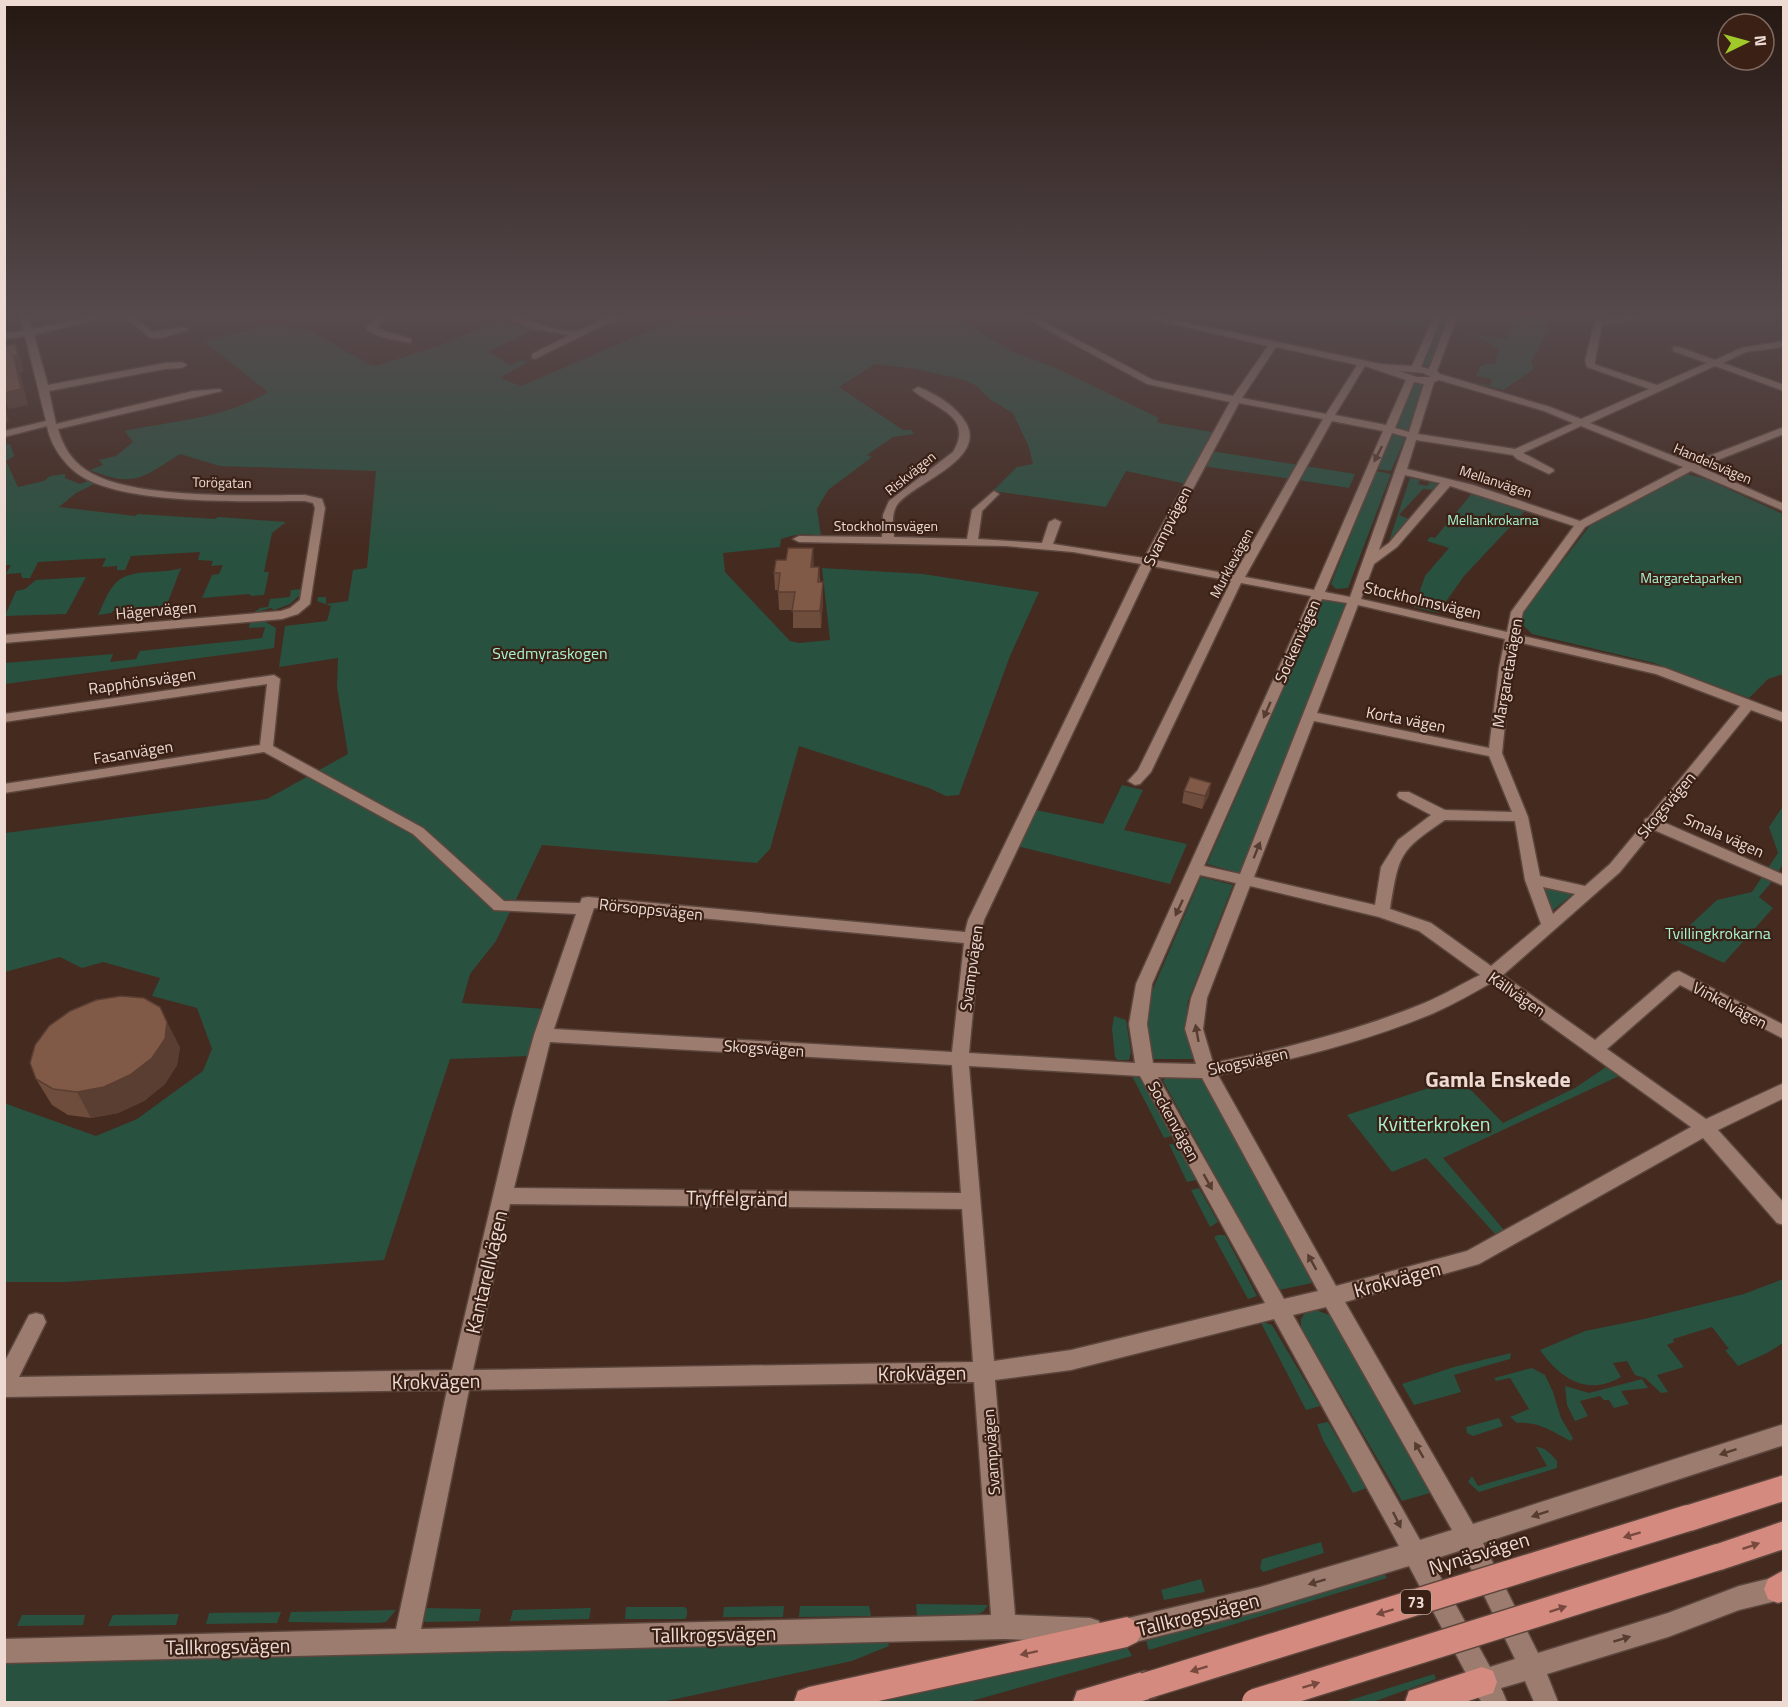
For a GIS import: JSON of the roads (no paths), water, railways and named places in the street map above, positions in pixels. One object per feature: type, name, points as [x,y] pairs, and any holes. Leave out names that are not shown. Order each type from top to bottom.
[{"type":"highway","name":"Nynäsvägen","points":[[1088,1702],[1784,1488]]},
{"type":"highway","points":[[1255,1702],[1784,1535]]},
{"type":"highway","points":[[809,1702],[1128,1632]]},
{"type":"highway","points":[[1420,1702],[1489,1692]]},
{"type":"street","name":"Torögatan","points":[[45,394],[50,425],[67,459],[80,473],[104,483],[182,496],[305,498],[318,501],[318,522],[306,601]]},
{"type":"street","points":[[4,434],[196,394]]},
{"type":"street","name":"Riskvägen","points":[[888,539],[888,515],[892,505],[941,469],[964,444],[967,435],[966,428],[955,413],[924,394]]},
{"type":"street","points":[[1205,394],[1390,431],[1516,452],[1643,394]]},
{"type":"street","name":"Svampvägen","points":[[1004,1627],[986,1371],[960,1060],[972,938],[976,920],[1148,562],[1240,394]]},
{"type":"street","name":"Murklevägen","points":[[1135,781],[1149,762],[1238,579],[1344,394]]},
{"type":"street","name":"Sockenvägen","points":[[1404,394],[1390,431],[1371,469],[1318,594],[1144,984],[1138,1024],[1145,1070],[1386,1499],[1489,1692]]},
{"type":"street","points":[[1427,394],[1369,562],[1199,998],[1194,1029],[1207,1071],[1468,1537],[1532,1667],[1546,1702]]},
{"type":"street","name":"Handelsvägen","points":[[1500,394],[1580,422],[1784,508]]},
{"type":"street","name":"Margaretavägen","points":[[1495,753],[1511,638],[1517,612],[1581,525],[1691,467],[1784,430]]},
{"type":"street","points":[[1516,452],[1521,457],[1549,471]]},
{"type":"street","name":"Mellanvägen","points":[[1401,471],[1447,482],[1581,525]]},
{"type":"street","points":[[1369,562],[1393,545],[1447,482]]},
{"type":"street","points":[[972,540],[977,510],[994,494]]},
{"type":"street","points":[[1047,546],[1055,522]]},
{"type":"street","name":"Stockholmsvägen","points":[[799,539],[972,540],[1047,546],[1148,562],[1353,601],[1660,671],[1784,718]]},
{"type":"street","name":"Hägervägen","points":[[4,639],[282,615],[294,611],[306,601]]},
{"type":"street","name":"Rapphönsvägen","points":[[4,718],[274,679],[266,748]]},
{"type":"street","name":"Skogsvägen","points":[[543,1035],[1145,1070],[1207,1071],[1281,1056],[1346,1037],[1429,1008],[1491,975],[1548,923],[1615,868],[1650,822],[1749,704]]},
{"type":"street","name":"Korta vägen","points":[[1310,716],[1495,753]]},
{"type":"street","name":"Rörsoppsvägen","points":[[266,748],[418,831],[500,906],[586,909],[588,902],[972,938]]},
{"type":"street","name":"Fasanvägen","points":[[4,789],[266,748]]},
{"type":"street","points":[[1495,753],[1521,817],[1533,880],[1548,923]]},
{"type":"street","points":[[1404,795],[1442,815],[1521,817]]},
{"type":"street","points":[[1382,912],[1389,867],[1405,840],[1442,815]]},
{"type":"street","name":"Smala vägen","points":[[1650,822],[1784,881]]},
{"type":"street","name":"Källvägen","points":[[1197,868],[1382,912],[1425,927],[1705,1128],[1784,1217]]},
{"type":"street","points":[[1533,880],[1587,892]]},
{"type":"street","name":"Kantarellvägen","points":[[406,1641],[460,1381],[522,1111],[543,1035],[586,909]]},
{"type":"street","name":"Vinkelvägen","points":[[1596,1049],[1679,977],[1784,1033]]},
{"type":"street","name":"Krokvägen","points":[[4,1386],[460,1381],[986,1371],[1071,1360],[1390,1282],[1472,1258],[1705,1128],[1784,1090]]},
{"type":"street","name":"Tryffelgränd","points":[[504,1196],[970,1201]]},
{"type":"street","points":[[4,1386],[36,1322]]},
{"type":"street","name":"Nynäsvägen","points":[[1413,1552],[1468,1537],[1784,1434]]},
{"type":"street","name":"Tallkrogsvägen","points":[[4,1651],[1004,1627],[1128,1632],[1260,1599],[1413,1552]]},
{"type":"street","points":[[1489,1692],[1532,1667],[1668,1625],[1739,1598],[1782,1587]]},
{"type":"district","name":"Gamla Enskede","points":[[1498,1079]]},
{"type":"park label","name":"Mellankrokarna","points":[[1493,519]]},
{"type":"park label","name":"Margaretaparken","points":[[1691,577]]},
{"type":"park label","name":"Svedmyraskogen","points":[[550,653]]},
{"type":"park label","name":"Tvillingkrokarna","points":[[1718,933]]},
{"type":"park label","name":"Kvitterkroken","points":[[1434,1123]]}]
